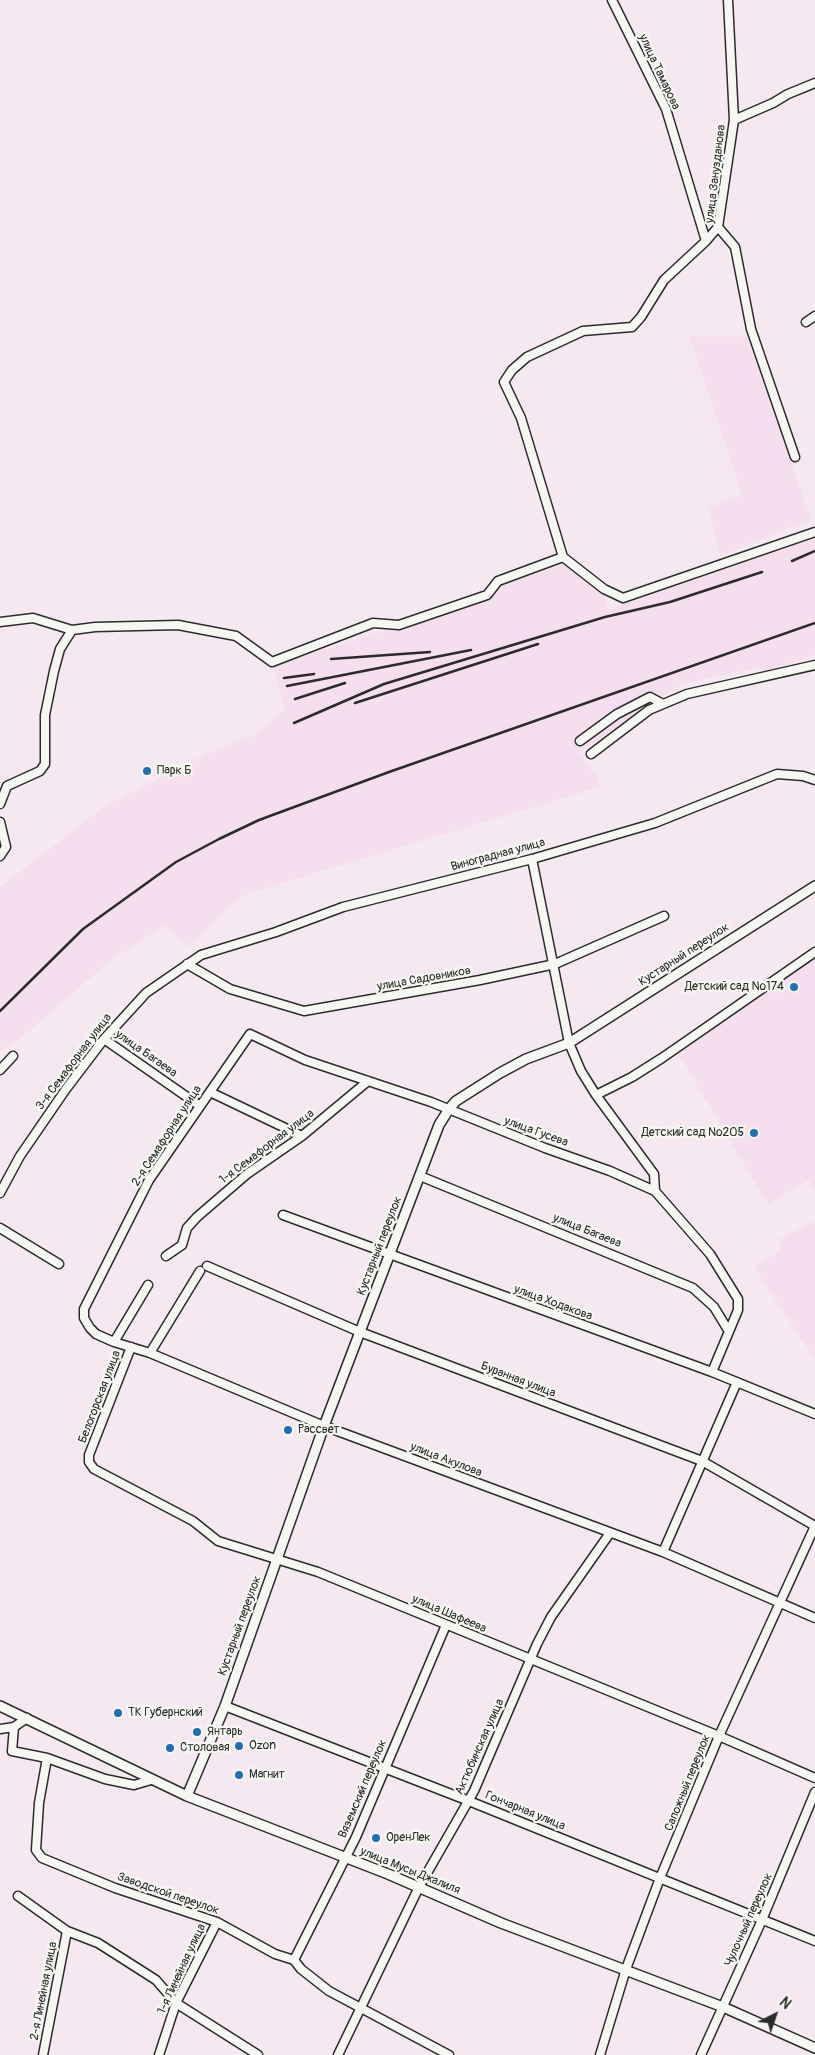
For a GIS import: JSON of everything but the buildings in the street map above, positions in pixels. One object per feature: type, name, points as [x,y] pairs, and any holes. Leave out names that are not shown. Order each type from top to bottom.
[{"type":"street","name":"улица Тамарова","points":[[612,0],[666,110],[706,241]]},
{"type":"street","name":"улица Занузданова","points":[[728,0],[734,120],[718,227],[735,247],[751,329],[795,457]]},
{"type":"street","points":[[734,120],[774,104],[788,94],[815,84]]},
{"type":"street","points":[[718,227],[706,241],[664,280],[641,317],[632,327],[583,331],[527,357],[512,370],[504,382],[506,391],[521,418],[563,557],[604,589],[623,598],[815,532]]},
{"type":"street","points":[[806,322],[815,316]]},
{"type":"street","points":[[0,622],[33,618],[72,630],[95,627],[178,625],[236,636],[272,662],[373,623],[399,625],[488,595],[498,581],[563,557]]},
{"type":"street","points":[[0,804],[7,786],[40,771],[45,764],[45,715],[60,649],[72,630]]},
{"type":"street","points":[[591,754],[649,710],[687,694],[815,665]]},
{"type":"street","points":[[580,741],[618,714],[650,697],[663,704]]},
{"type":"street","name":"Виноградная улица","points":[[187,964],[202,956],[276,932],[343,907],[532,859],[655,822],[777,774],[803,776],[815,780]]},
{"type":"street","points":[[0,822],[6,847],[0,856]]},
{"type":"street","points":[[532,859],[555,964],[569,1043],[581,1071],[596,1096],[654,1174],[655,1192]]},
{"type":"street","name":"Кустарный переулок","points":[[187,1796],[224,1706],[324,1426],[440,1125],[449,1109],[456,1101],[500,1072],[526,1059],[569,1043],[815,886]]},
{"type":"street","name":"улица Садовников","points":[[187,964],[230,989],[304,1010],[480,980],[555,964],[664,916]]},
{"type":"street","points":[[596,1096],[662,1058],[815,952]]},
{"type":"street","name":"3-я Семафорная улица","points":[[0,1193],[20,1156],[104,1038],[146,992],[187,964]]},
{"type":"street","name":"улица Гусева","points":[[250,1034],[306,1060],[449,1109],[545,1148],[610,1171],[655,1192],[710,1254],[738,1299],[738,1310],[728,1330]]},
{"type":"street","name":"2-я Семафорная улица","points":[[84,1310],[149,1180],[250,1034]]},
{"type":"street","name":"улица Багаева","points":[[104,1038],[200,1106]]},
{"type":"street","points":[[0,1070],[13,1056]]},
{"type":"street","name":"1-я Семафорная улица","points":[[166,1256],[182,1244],[187,1228],[197,1217],[247,1174],[302,1136],[368,1081]]},
{"type":"street","points":[[210,1092],[302,1136]]},
{"type":"street","name":"улица Багаева","points":[[420,1176],[693,1288],[714,1307],[728,1330]]},
{"type":"street","name":"улица Ходакова","points":[[283,1215],[390,1256],[712,1372],[815,1414]]},
{"type":"street","points":[[0,1228],[59,1264]]},
{"type":"street","name":"Буранная улица","points":[[150,1353],[203,1269],[360,1332],[702,1461],[815,1526]]},
{"type":"street","points":[[114,1342],[148,1285]]},
{"type":"street","name":"улица Акулова","points":[[84,1310],[84,1318],[90,1328],[96,1334],[114,1342],[150,1353],[324,1426],[663,1552],[815,1618]]},
{"type":"street","points":[[712,1372],[728,1330]]},
{"type":"street","name":"Белогорская улица","points":[[90,1455],[131,1347]]},
{"type":"street","points":[[663,1552],[737,1382]]},
{"type":"street","name":"улица Шафеева","points":[[90,1455],[89,1462],[94,1470],[192,1521],[218,1541],[318,1572],[719,1736],[815,1778]]},
{"type":"street","name":"Сапожный переулок","points":[[600,2055],[626,1969],[660,1878],[719,1736],[815,1526]]},
{"type":"street","name":"Актюбинская улица","points":[[338,2055],[419,1887],[469,1801],[551,1617],[610,1533]]},
{"type":"street","name":"Вяземский переулок","points":[[294,1960],[356,1837],[446,1625]]},
{"type":"street","name":"улица Мусы Джалиля","points":[[0,1706],[187,1796],[419,1887],[501,1923],[723,2007],[815,2048]]},
{"type":"street","name":"Гончарная улица","points":[[224,1706],[469,1801],[815,1941]]},
{"type":"street","points":[[0,1729],[14,1727],[27,1718]]},
{"type":"street","points":[[14,1727],[12,1751],[47,1758],[105,1779],[134,1785],[151,1780]]},
{"type":"street","name":"Заводской переулок","points":[[47,1758],[39,1803],[36,1850],[42,1858],[115,1888],[217,1922],[275,1954],[294,1960],[301,1969],[329,1990],[449,2055]]},
{"type":"street","name":"Чулочный переулок","points":[[701,2055],[762,1920],[815,1792]]},
{"type":"street","points":[[18,1896],[67,1931],[98,1944],[156,1980],[176,2003],[258,2055]]},
{"type":"street","name":"1-я Линейная улица","points":[[160,2055],[176,2003],[217,1922]]},
{"type":"street","name":"2-я Линейная улица","points":[[43,2055],[67,1931]]},
{"type":"shaded area","points":[[689,336],[747,337],[811,519],[720,556],[709,508],[742,495]]},
{"type":"shaded area","points":[[815,534],[815,655],[769,671],[757,668],[681,684],[579,753],[595,774],[600,786],[596,788],[249,893],[239,898],[187,947],[165,925],[112,959],[20,1039],[0,1051],[0,887],[105,806],[204,755],[255,735],[285,709],[273,666],[375,634],[500,589],[505,584],[562,565],[566,566],[604,596],[609,610]]},
{"type":"shaded area","points":[[815,959],[815,1191],[809,1180],[768,1204],[676,1050]]},
{"type":"shaded area","points":[[815,1221],[815,1360],[754,1267],[779,1251],[781,1246],[778,1240]]},
{"type":"railway","points":[[792,561],[815,551]]},
{"type":"railway","points":[[294,723],[384,684],[605,617],[670,602],[762,572]]},
{"type":"railway","points":[[0,1011],[83,929],[176,862],[219,839],[259,820],[389,772],[815,623]]},
{"type":"railway","points":[[355,703],[538,644]]},
{"type":"railway","points":[[287,686],[471,650]]},
{"type":"railway","points":[[331,659],[430,652]]},
{"type":"railway","points":[[284,678],[314,674]]},
{"type":"railway","points":[[295,699],[345,683]]},
{"type":"place","name":"Парк Б","points":[[147,771]]},
{"type":"place","name":"Детский сад №174","points":[[794,987]]},
{"type":"place","name":"Детский сад №205","points":[[754,1133]]},
{"type":"place","name":"Рассвет","points":[[288,1430]]},
{"type":"place","name":"ТК Губернский","points":[[118,1713]]},
{"type":"place","name":"Янтарь","points":[[197,1732]]},
{"type":"place","name":"Ozon","points":[[239,1746]]},
{"type":"place","name":"Столовая","points":[[170,1748]]},
{"type":"place","name":"Магнит","points":[[239,1775]]},
{"type":"place","name":"ОренЛек","points":[[376,1838]]}]
